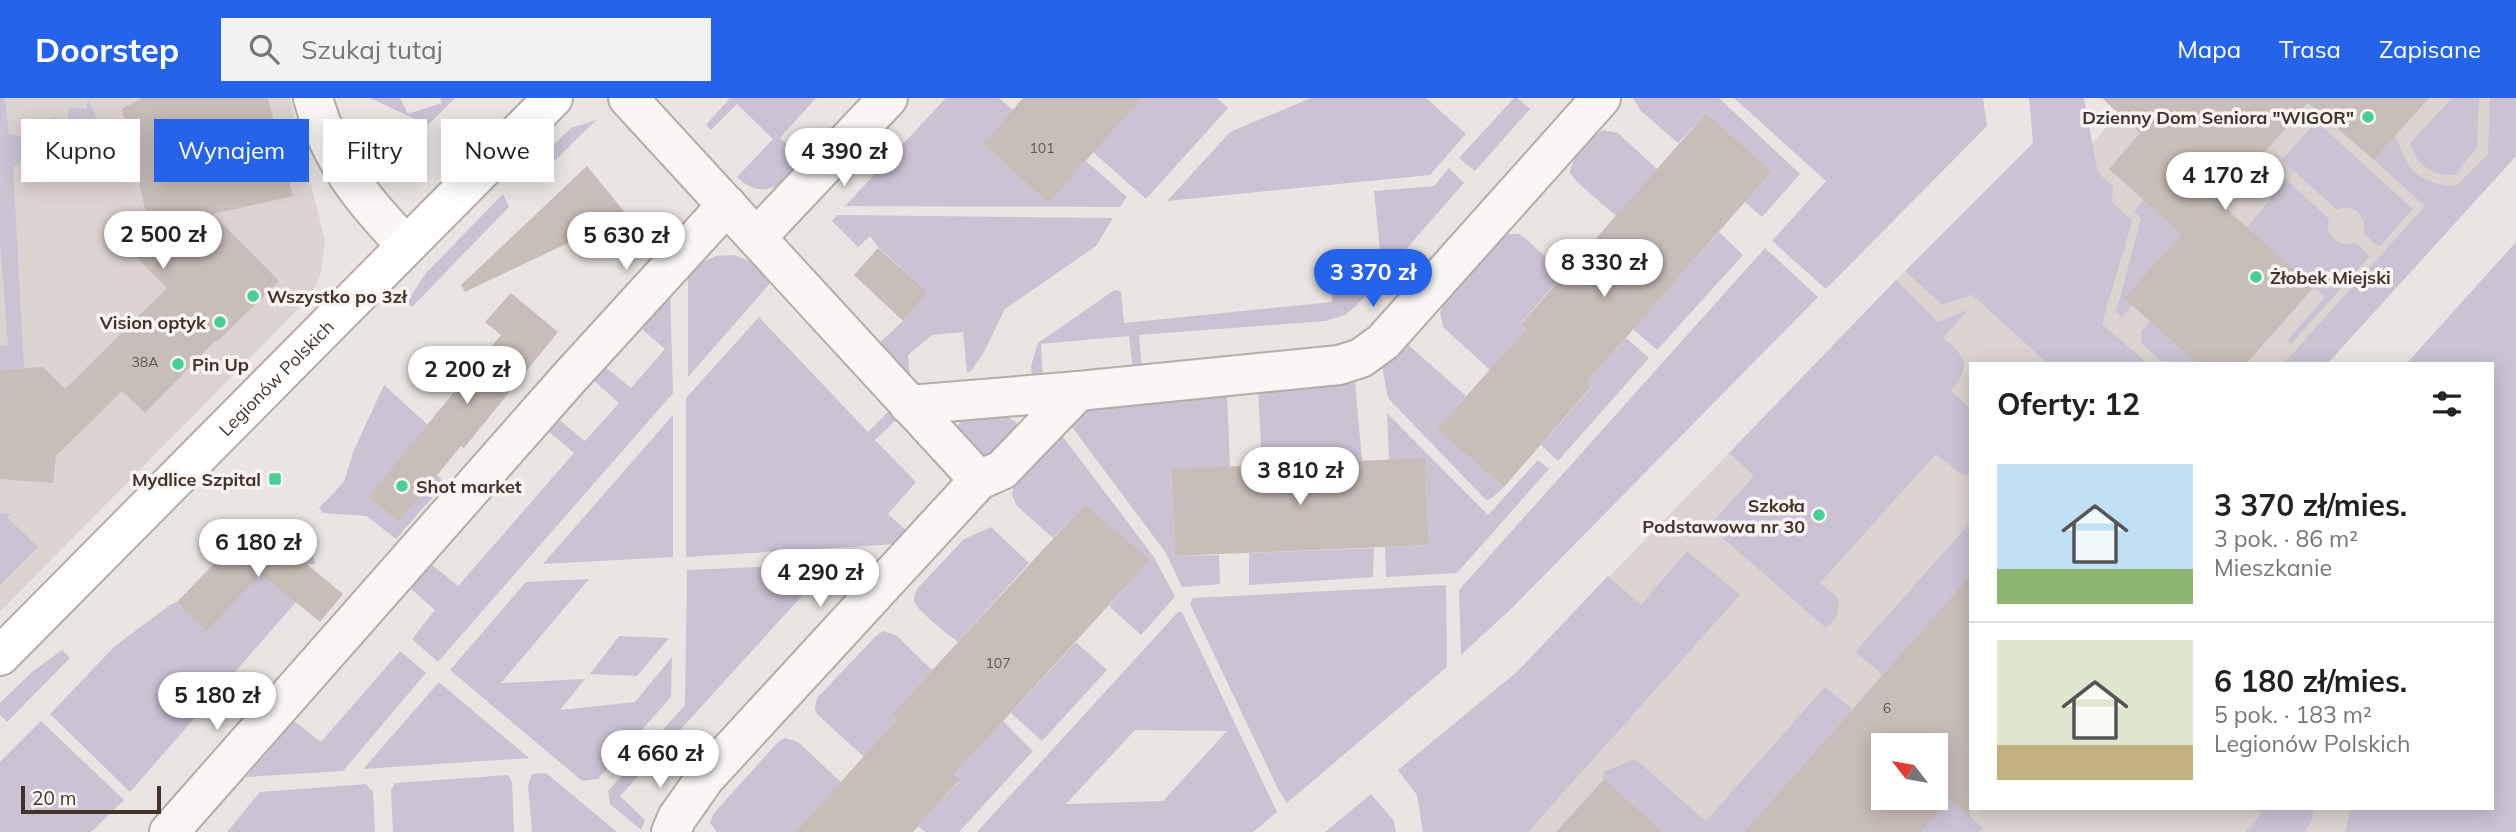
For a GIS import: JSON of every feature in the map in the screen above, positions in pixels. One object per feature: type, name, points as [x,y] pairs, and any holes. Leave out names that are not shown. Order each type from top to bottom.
[{"type":"street","points":[[313,98],[322,128],[340,165],[371,208],[406,245]]},
{"type":"street","name":"Legionów Polskich","points":[[0,656],[553,98]]},
{"type":"street","points":[[628,98],[979,480]]},
{"type":"street","points":[[757,237],[888,98]]},
{"type":"street","points":[[909,405],[1339,365],[1361,358],[1383,342],[1601,98]]},
{"type":"street","points":[[169,832],[569,378],[727,205]]},
{"type":"street","points":[[671,832],[677,818],[705,778],[979,480],[1002,470],[1078,391]]},
{"type":"shaded area","points":[[0,98],[290,98],[295,119],[154,119],[154,182],[309,182],[309,176],[325,242],[317,284],[304,303],[0,612]]},
{"type":"shaded area","points":[[0,98],[5,98],[9,134],[21,137],[21,162],[13,166],[24,368],[0,370],[0,346],[8,345],[0,243]]},
{"type":"shaded area","points":[[370,98],[400,98],[408,114],[442,103],[440,98],[455,98],[428,125],[427,119],[415,119]]},
{"type":"shaded area","points":[[730,98],[816,98],[780,138],[807,164],[782,183],[765,189],[756,189],[737,177],[773,139],[737,104],[711,130],[706,125]]},
{"type":"shaded area","points":[[946,98],[999,98],[1013,110],[983,144],[1047,202],[1086,161],[1127,197],[1120,207],[845,206]]},
{"type":"shaded area","points":[[1142,98],[1217,98],[1228,108],[1146,199],[1093,152]]},
{"type":"shaded area","points":[[1311,98],[1426,98],[1466,134],[1430,175],[1167,201],[1230,132]]},
{"type":"shaded area","points":[[1514,98],[1530,109],[1475,171],[1459,158]]},
{"type":"shaded area","points":[[1633,98],[1719,98],[1800,174],[1762,217],[1745,202],[1772,171],[1706,113],[1678,143],[1641,111]]},
{"type":"shaded area","points":[[1734,98],[1983,98],[1987,126],[1826,289],[1772,241],[1826,181]]},
{"type":"shaded area","points":[[2029,98],[2084,98],[2098,173],[2113,186],[2112,202],[2132,221],[2102,324],[2146,362],[2046,362],[1972,295],[1942,305],[1905,271],[2033,143]]},
{"type":"shaded area","name":"Żłobek Miejski","points":[[2132,98],[2516,98],[2516,156],[2329,362],[2092,362],[2067,172]]},
{"type":"shaded area","points":[[2452,98],[2479,98],[2477,148],[2454,175],[2446,175],[2426,168],[2416,157],[2410,143]]},
{"type":"shaded area","points":[[2490,98],[2516,98],[2516,156],[2329,362],[2285,362],[2425,206],[2374,160],[2396,136],[2405,158],[2416,173],[2443,185],[2456,186],[2488,154]]},
{"type":"shaded area","points":[[88,99],[97,119],[68,119],[69,107],[86,109]]},
{"type":"shaded area","points":[[596,120],[554,161],[554,144],[571,128]]},
{"type":"shaded area","points":[[2316,121],[2413,209],[2379,247],[2364,234],[2363,222],[2358,212],[2349,208],[2337,210],[2282,160]]},
{"type":"shaded area","points":[[1604,130],[1618,133],[1657,169],[1616,216],[1570,173],[1582,148]]},
{"type":"shaded area","points":[[1449,168],[1464,183],[1345,315],[1325,321],[1139,335],[1142,369],[1133,370],[1129,336],[1041,344],[1043,379],[1032,377],[1031,366],[1038,343],[1113,291],[1118,290],[1121,293],[1124,323],[1332,302],[1329,266],[1381,261],[1374,191],[1434,186]]},
{"type":"shaded area","points":[[2274,168],[2329,219],[2328,231],[2334,238],[2343,244],[2356,243],[2370,256],[2291,344],[2287,341],[2325,297],[2247,228],[2272,197],[2259,185]]},
{"type":"shaded area","points":[[503,194],[509,207],[412,307],[407,302],[426,273]]},
{"type":"shaded area","points":[[2144,200],[2181,234],[2124,298],[2132,305],[2122,317],[2116,312],[2141,219],[2134,211]]},
{"type":"shaded area","points":[[837,215],[1113,218],[1096,246],[1005,309],[984,352],[971,371],[967,373],[963,332],[932,335],[908,355],[910,380],[874,348],[903,321],[928,292],[879,248],[870,236],[858,247],[832,221]]},
{"type":"shaded area","points":[[1719,232],[1743,255],[1657,350],[1633,329]]},
{"type":"shaded area","points":[[1507,234],[1519,234],[1525,238],[1564,274],[1521,323],[1526,329],[1490,370],[1443,327],[1440,313],[1447,297],[1499,238]]},
{"type":"shaded area","points":[[2516,242],[2516,832],[2345,832],[2351,810],[2494,810],[2494,362],[2408,362]]},
{"type":"shaded area","points":[[1765,248],[1818,297],[1511,609],[1461,655],[1459,590]]},
{"type":"shaded area","points":[[733,255],[755,265],[772,281],[688,377],[688,269],[716,256]]},
{"type":"shaded area","name":"Szkoła Podstawowa nr 30","points":[[1905,271],[1942,305],[1972,295],[2046,362],[1969,362],[1969,810],[2403,810],[2383,832],[1424,832],[1417,795],[1398,770],[1517,672]]},
{"type":"shaded area","points":[[1896,280],[1938,322],[1968,310],[1943,338],[1962,356],[1964,362],[1962,374],[1951,391],[1969,407],[1969,476],[1959,473],[1936,454],[1820,583],[1838,598],[1836,615],[1826,628],[1709,526],[1754,476],[1729,453]]},
{"type":"shaded area","points":[[670,288],[673,393],[438,662],[412,639],[435,610],[410,588],[431,564],[458,586],[574,453],[547,430],[557,418],[585,441],[619,403],[592,379],[604,366],[631,388],[665,349],[638,326]]},
{"type":"shaded area","points":[[759,317],[868,432],[891,409],[899,417],[875,440],[916,482],[888,514],[908,532],[897,544],[686,557],[686,398]]},
{"type":"shaded area","points":[[2150,321],[2196,362],[2162,362],[2141,343],[2141,332]]},
{"type":"shaded area","points":[[1626,338],[1649,358],[1558,461],[1541,445],[1592,387],[1587,382]]},
{"type":"shaded area","points":[[1405,342],[1466,396],[1438,429],[1504,487],[1492,498],[1486,500],[1388,398],[1382,366]]},
{"type":"shaded area","points":[[1355,381],[1362,461],[1262,465],[1258,389]]},
{"type":"shaded area","points":[[384,385],[428,425],[368,497],[399,522],[437,475],[445,483],[396,539],[367,516],[323,513],[319,508],[344,482],[354,450]]},
{"type":"shaded area","points":[[1227,391],[1230,467],[1171,470],[1175,556],[1219,555],[1220,584],[1182,587],[1166,553],[1069,423],[1084,407]]},
{"type":"shaded area","points":[[1387,413],[1488,515],[1538,460],[1549,469],[1457,573],[1386,577],[1385,547],[1429,545],[1425,459],[1389,460]]},
{"type":"shaded area","points":[[673,415],[673,557],[543,564]]},
{"type":"shaded area","points":[[1005,415],[1017,423],[1016,428],[991,458],[984,457],[956,429],[971,416]]},
{"type":"shaded area","points":[[1060,433],[1154,557],[1175,597],[1141,635],[1109,606],[1149,560],[1085,504],[1053,538],[1017,506],[1012,495],[1014,483]]},
{"type":"shaded area","points":[[0,513],[10,514],[7,517],[38,547],[0,585]]},
{"type":"shaded area","points":[[302,524],[307,529],[315,564],[307,564],[296,602],[130,792],[50,714],[115,646],[177,602],[221,556],[230,552],[279,548]]},
{"type":"shaded area","points":[[1969,524],[1969,577],[1883,675],[1855,652]]},
{"type":"shaded area","points":[[991,527],[1029,563],[958,642],[920,610],[914,597],[917,589],[964,539]]},
{"type":"shaded area","points":[[1374,548],[1373,577],[1249,585],[1249,553]]},
{"type":"shaded area","points":[[1687,551],[1740,595],[1528,832],[1423,832],[1417,795],[1398,770],[1517,672],[1608,576],[1641,605]]},
{"type":"shaded area","points":[[831,564],[620,796],[645,820],[641,830],[610,804],[608,791],[685,705],[687,570]]},
{"type":"shaded area","points":[[589,579],[501,683],[585,679],[560,710],[635,702],[672,657],[671,697],[598,779],[582,781],[450,670],[526,582]]},
{"type":"shaded area","points":[[1446,585],[1447,667],[1287,803],[1190,604],[1193,598]]},
{"type":"shaded area","points":[[1178,612],[1182,612],[1277,812],[1253,832],[977,832]],"holes":[[[1135,730],[1227,731],[1163,801],[1066,804]]]},
{"type":"shaded area","points":[[883,631],[896,635],[932,670],[891,715],[897,720],[864,757],[817,714],[815,708],[817,698]]},
{"type":"shaded area","points":[[619,636],[669,638],[637,676],[590,674]]},
{"type":"shaded area","points":[[1076,642],[1107,670],[1042,741],[1011,713]]},
{"type":"shaded area","points":[[62,650],[70,658],[7,722],[0,715],[0,703],[32,672]]},
{"type":"shaded area","points":[[400,651],[426,673],[343,771],[246,777],[294,721],[321,742]]},
{"type":"shaded area","points":[[439,682],[529,758],[363,769]]},
{"type":"shaded area","points":[[1825,687],[1852,709],[1744,832],[1663,832],[1604,779],[1603,772],[1635,759],[1706,821]]},
{"type":"shaded area","points":[[41,721],[124,800],[91,832],[0,832],[0,762]]},
{"type":"shaded area","points":[[1003,721],[1033,751],[959,832],[925,832],[918,826],[960,781],[954,775]]},
{"type":"shaded area","points":[[785,738],[798,742],[841,782],[795,832],[717,832],[710,823],[714,813],[779,741]]},
{"type":"shaded area","points":[[546,773],[617,832],[532,832],[528,785],[532,774]]},
{"type":"shaded area","points":[[508,775],[512,782],[514,832],[393,832],[391,790],[395,783]]},
{"type":"shaded area","points":[[366,784],[373,792],[375,832],[227,832],[260,792]]},
{"type":"shaded area","points":[[1371,794],[1394,821],[1396,832],[1325,832]]},
{"type":"shaded area","points":[[1950,799],[1983,828],[1980,832],[1921,832],[1940,810],[1948,810]]},
{"type":"shaded area","points":[[2257,810],[2314,810],[2312,820],[2304,832],[2245,832],[2261,814]]},
{"type":"building","points":[[142,98],[268,98],[273,119],[154,119],[154,182],[289,182],[293,196],[213,214],[279,281],[216,340],[145,413],[122,391],[56,456],[53,483],[0,479],[0,370],[43,367],[65,389],[167,288],[127,247],[149,226],[139,182],[140,119],[124,119],[122,109]]},
{"type":"building","points":[[1023,98],[1142,98],[1048,203],[983,144]]},
{"type":"building","points":[[2102,98],[2429,98],[2374,160],[2308,103],[2220,203],[2314,287],[2248,362],[2196,362],[2124,298],[2181,234],[2109,169],[2140,133]]},
{"type":"building","points":[[1706,113],[1772,171],[1587,382],[1592,386],[1504,487],[1437,429],[1526,329],[1521,324]]},
{"type":"building","points":[[587,166],[627,215],[465,292],[461,285]]},
{"type":"building","points":[[878,248],[928,292],[903,321],[854,275]]},
{"type":"building","points":[[511,293],[558,332],[464,448],[461,446],[399,522],[368,497],[501,335],[485,322]]},
{"type":"building","points":[[1425,458],[1429,545],[1175,556],[1171,469]]},
{"type":"building","points":[[1085,504],[1150,560],[954,775],[960,780],[913,832],[795,832],[897,720],[891,715]]},
{"type":"building","points":[[257,523],[343,594],[320,622],[261,574],[206,631],[177,602]]},
{"type":"building","points":[[1969,577],[1970,817],[1950,799],[1948,801],[1948,733],[1871,733],[1871,810],[1940,810],[1921,832],[1744,832]]},
{"type":"building","points":[[1604,779],[1663,832],[1556,832]]},
{"type":"place","name":"Dzienny Dom Seniora \"WIGOR\"","points":[[2368,117]]},
{"type":"place","name":"Żłobek Miejski","points":[[2256,277]]},
{"type":"place","name":"Wszystko po 3zł","points":[[253,296]]},
{"type":"place","name":"Vision optyk","points":[[220,322]]},
{"type":"place","name":"Pin Up","points":[[178,364]]},
{"type":"place","name":"Mydlice Szpital","points":[[275,479]]},
{"type":"place","name":"Shot market","points":[[402,486]]},
{"type":"place","name":"Szkoła Podstawowa nr 30","points":[[1819,515]]}]
